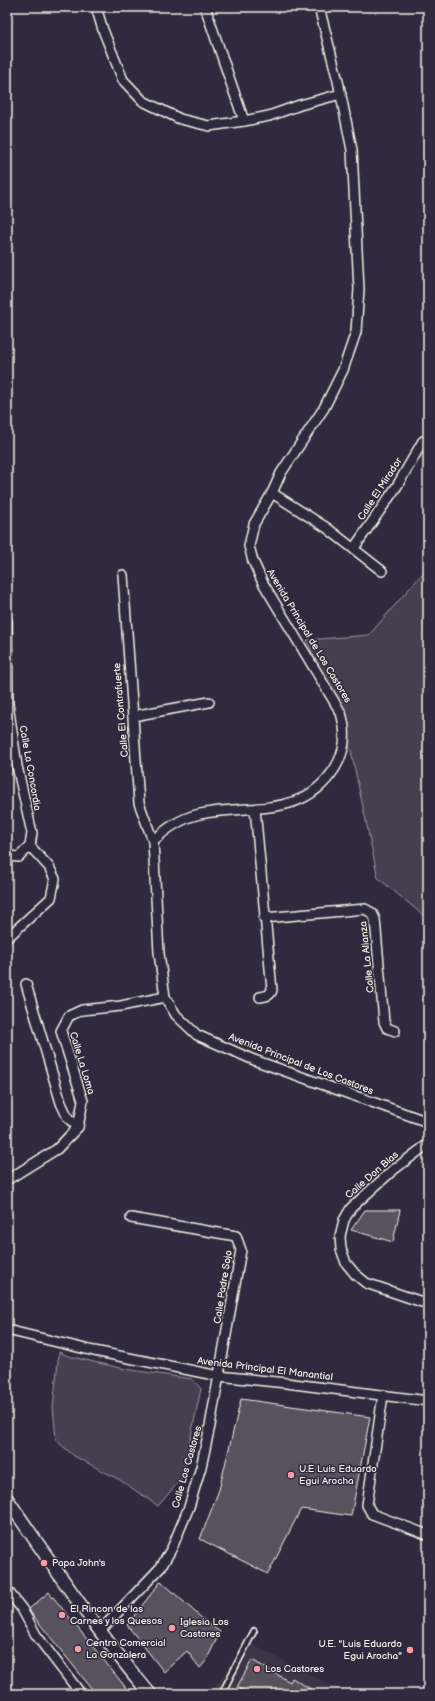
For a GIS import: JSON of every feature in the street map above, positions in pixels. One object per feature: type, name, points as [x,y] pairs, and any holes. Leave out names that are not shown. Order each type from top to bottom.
[{"type":"street","points":[[96,7],[103,30],[123,80],[143,101],[180,118],[209,126],[244,121],[269,116],[300,105],[340,94]]},
{"type":"street","points":[[205,7],[244,121]]},
{"type":"street","name":"Avenida Principal de Los Castores","points":[[319,7],[326,31],[352,150],[359,289],[356,332],[343,370],[324,408],[281,473],[272,493],[254,524],[249,546],[253,561],[282,616],[341,713],[346,728],[341,759],[327,781],[301,800],[273,807],[200,814],[185,818],[171,825],[153,841],[159,953],[165,997],[176,1015],[197,1035],[254,1060],[428,1122]]},
{"type":"street","name":"Calle El Mirador","points":[[354,548],[397,486],[423,441]]},
{"type":"street","points":[[272,493],[327,528],[382,571]]},
{"type":"street","name":"Calle El Contrafuerte","points":[[123,575],[139,803],[153,841]]},
{"type":"street","name":"Calle La Concordia","points":[[7,620],[8,704],[17,766],[32,833],[30,846]]},
{"type":"street","points":[[133,716],[209,702]]},
{"type":"street","points":[[255,809],[264,918],[272,990],[270,994],[260,997]]},
{"type":"street","points":[[7,856],[19,857],[30,846],[49,867],[55,880],[51,898],[7,938]]},
{"type":"street","name":"Calle La Alianza","points":[[264,918],[365,908],[372,913],[374,919],[384,1022],[387,1028],[395,1031]]},
{"type":"street","points":[[7,1180],[57,1149],[78,1127],[68,1118],[61,1103],[26,984]]},
{"type":"street","name":"Calle La Loma","points":[[78,1127],[83,1101],[61,1031],[68,1016],[82,1010],[121,1006],[165,997]]},
{"type":"street","name":"Calle Don Blas","points":[[422,1302],[366,1283],[355,1274],[346,1263],[341,1249],[340,1236],[344,1220],[351,1208],[392,1171],[428,1144]]},
{"type":"street","name":"Calle Padre Sojo","points":[[132,1218],[236,1236],[241,1250],[219,1376]]},
{"type":"street","name":"Avenida Principal El Manantial","points":[[7,1330],[94,1351],[219,1376],[428,1401]]},
{"type":"street","name":"Calle Los Castores","points":[[100,1631],[161,1567],[189,1507],[201,1468],[219,1376]]},
{"type":"street","points":[[384,1395],[367,1505],[372,1514],[428,1535]]},
{"type":"street","points":[[7,1499],[60,1577],[100,1631],[150,1694]]},
{"type":"street","points":[[7,1590],[22,1609],[36,1635],[81,1694]]},
{"type":"lane","points":[[229,1694],[224,1689],[254,1631]]},
{"type":"shaded area","points":[[423,7],[428,7],[428,41]]},
{"type":"shaded area","points":[[428,567],[428,919],[378,878],[351,751],[307,640],[369,635]]},
{"type":"shaded area","points":[[59,1352],[68,1356],[125,1369],[192,1379],[201,1389],[182,1478],[158,1506],[120,1480],[74,1456],[56,1440],[53,1407]]},
{"type":"shaded area","points":[[248,1642],[343,1692],[349,1694],[209,1694]]},
{"type":"building","points":[[365,1210],[400,1210],[393,1242],[351,1230]]},
{"type":"building","name":"U.E Luis Eduardo Egui Arocha","points":[[241,1399],[370,1417],[351,1516],[301,1509],[268,1574],[200,1539],[219,1490]]},
{"type":"building","name":"Iglesia Los Castores","points":[[161,1581],[206,1622],[220,1632],[206,1661],[200,1668],[187,1651],[164,1672],[127,1625]]},
{"type":"building","name":"Centro Comercial La Gonzalera","points":[[49,1592],[127,1689],[121,1694],[96,1694],[31,1613],[29,1609]]},
{"type":"building","name":"Los Castores","points":[[252,1660],[290,1682],[292,1678],[319,1694],[249,1694],[237,1687]]},
{"type":"place","name":"U.E Luis Eduardo Egui Arocha","points":[[291,1475]]},
{"type":"place","name":"Papa John's","points":[[44,1563]]},
{"type":"place","name":"El Rincon de las Carnes y los Quesos","points":[[62,1615]]},
{"type":"place","name":"Iglesia Los Castores","points":[[172,1628]]},
{"type":"place","name":"Centro Comercial La Gonzalera","points":[[78,1649]]},
{"type":"place","name":"U.E. \"Luis Eduardo Egui Arocha\"","points":[[410,1650]]},
{"type":"place","name":"Los Castores","points":[[257,1669]]}]
